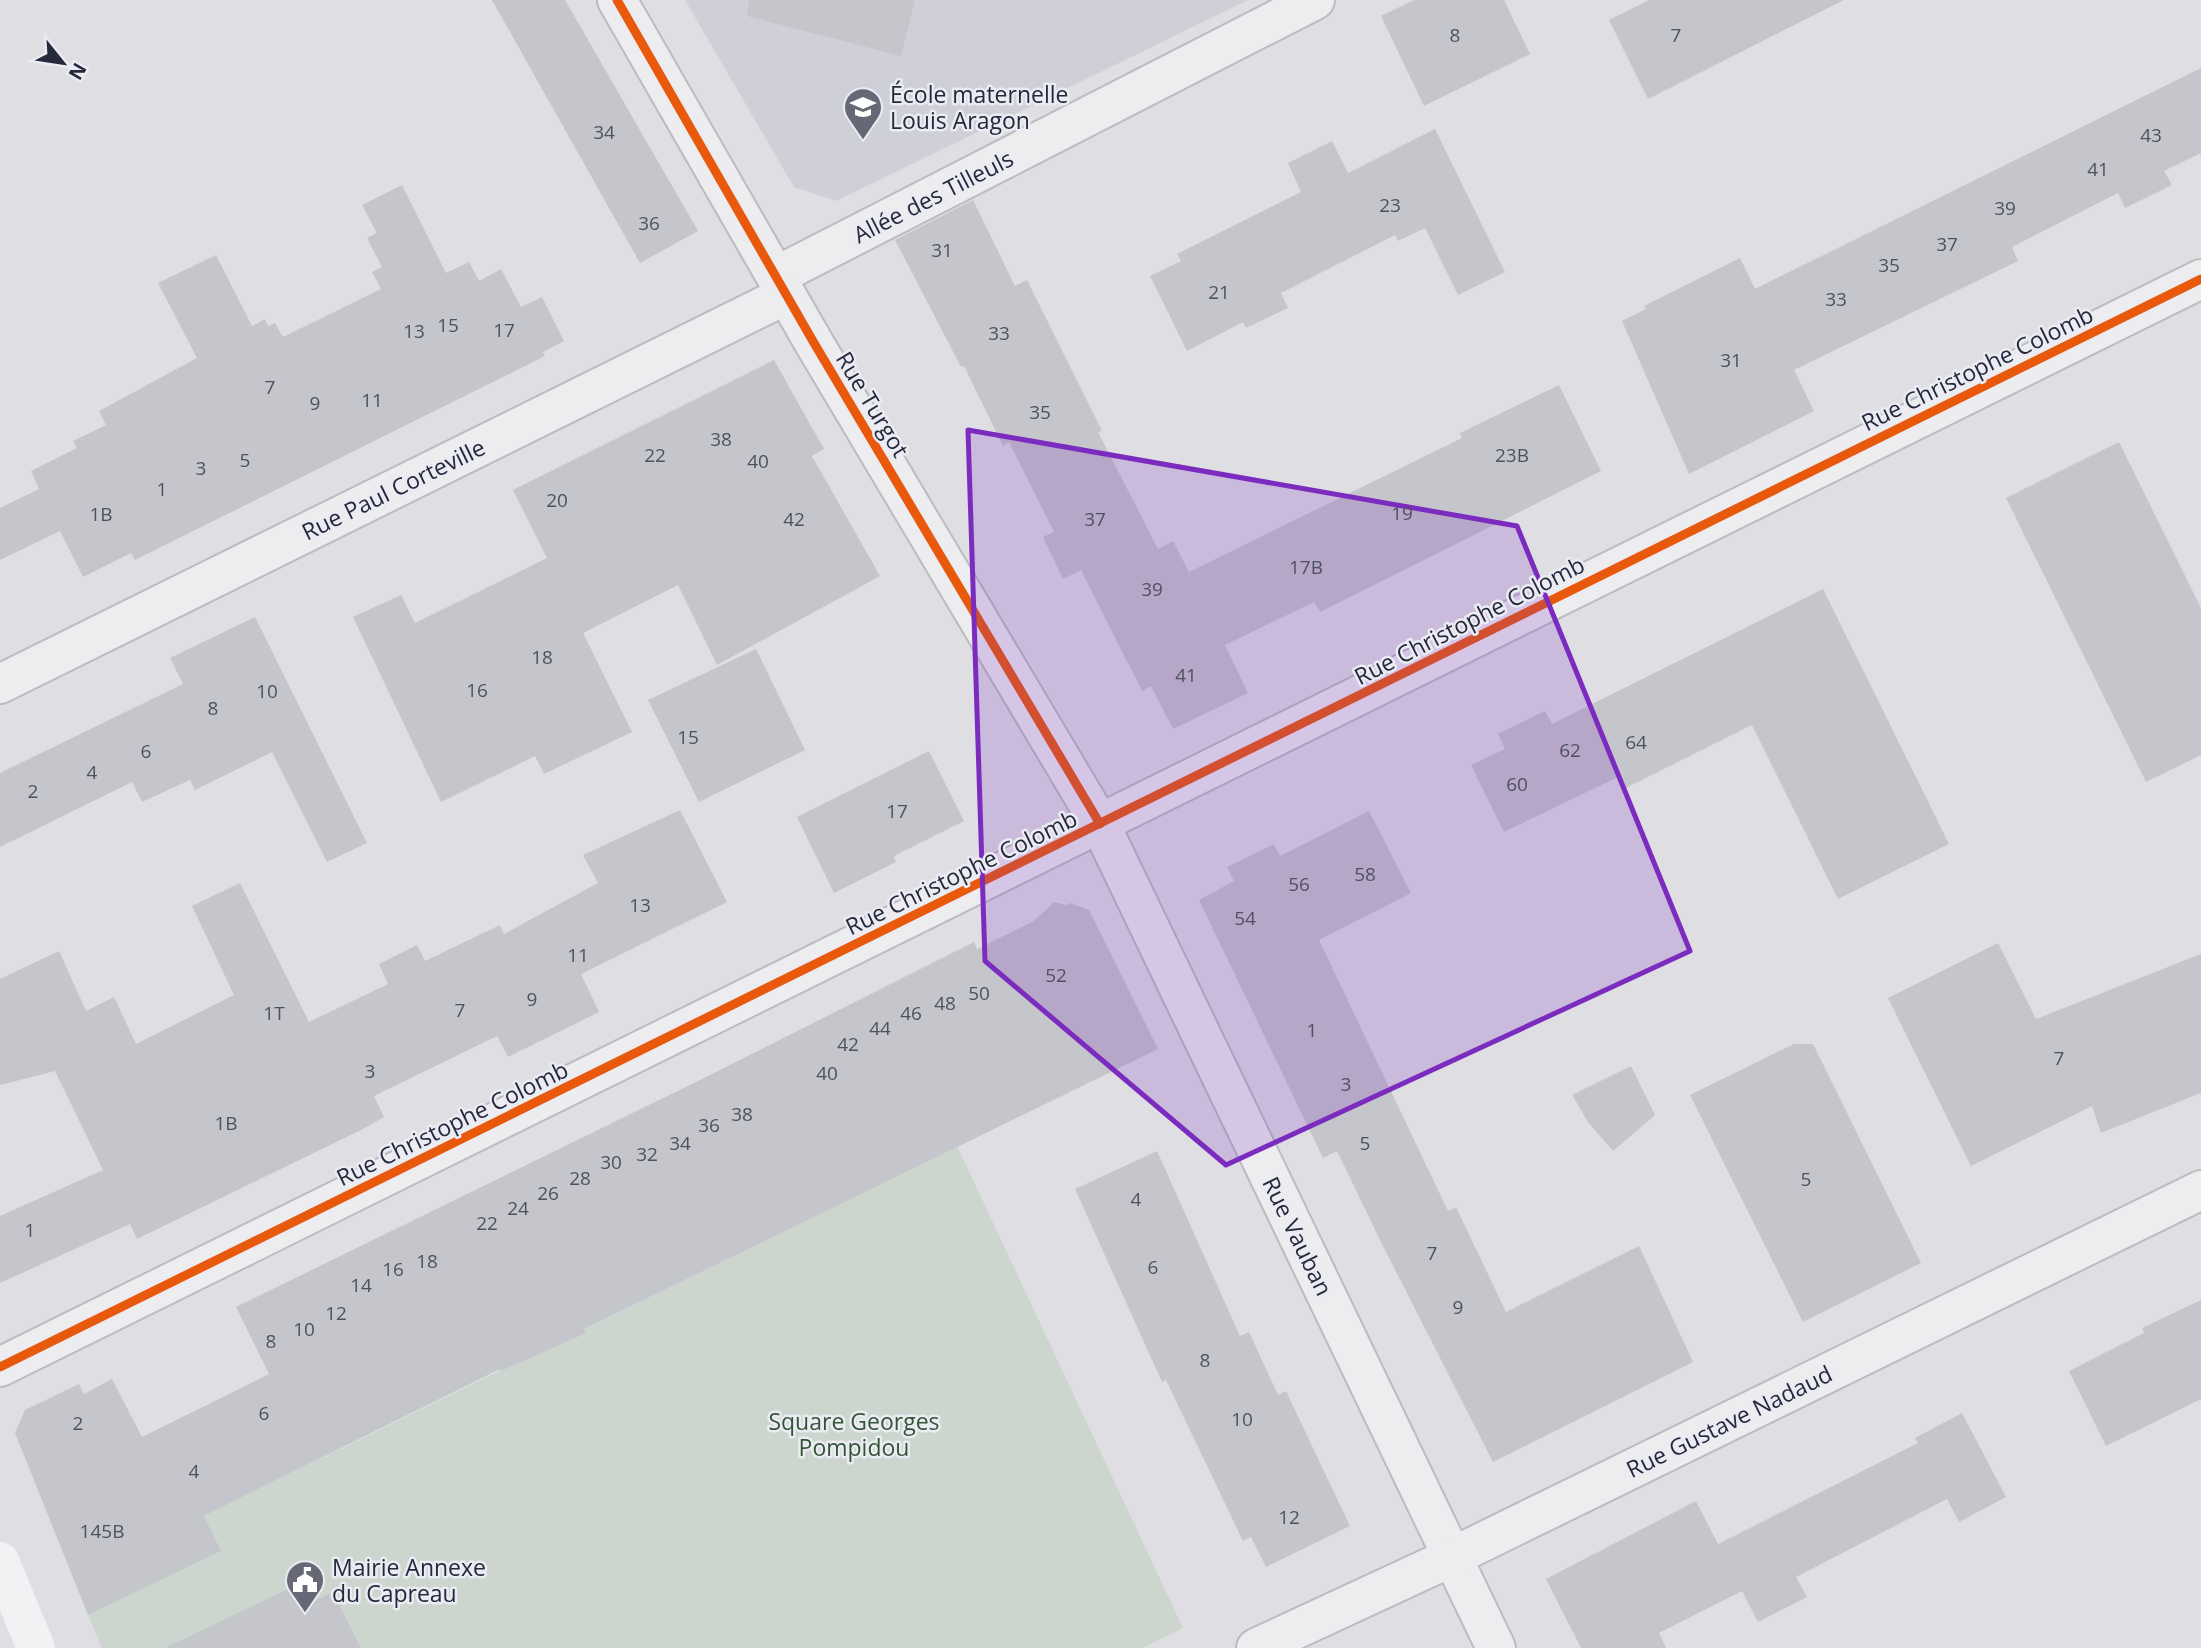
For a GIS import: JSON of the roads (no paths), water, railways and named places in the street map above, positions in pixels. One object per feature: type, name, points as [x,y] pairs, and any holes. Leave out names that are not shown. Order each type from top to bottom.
[{"type":"street","name":"Rue Turgot","points":[[617,0],[781,286],[1100,824]]},
{"type":"street","name":"Allée des Tilleuls","points":[[781,286],[1315,0]]},
{"type":"street","name":"Rue Christophe Colomb","points":[[0,1367],[2201,279]]},
{"type":"street","name":"Rue Paul Corteville","points":[[0,684],[781,286]]},
{"type":"street","name":"Rue Vauban","points":[[1100,824],[1496,1648]]},
{"type":"street","name":"Rue Gustave Nadaud","points":[[1256,1648],[1452,1557],[2201,1190]]},
{"type":"street","points":[[0,1561],[36,1648]]},
{"type":"place","name":"École maternelle Louis Aragon","points":[[863,141]]},
{"type":"place","name":"Mairie Annexe du Capreau","points":[[305,1614]]},
{"type":"park label","name":"Square Georges Pompidou","points":[[854,1434]]}]
